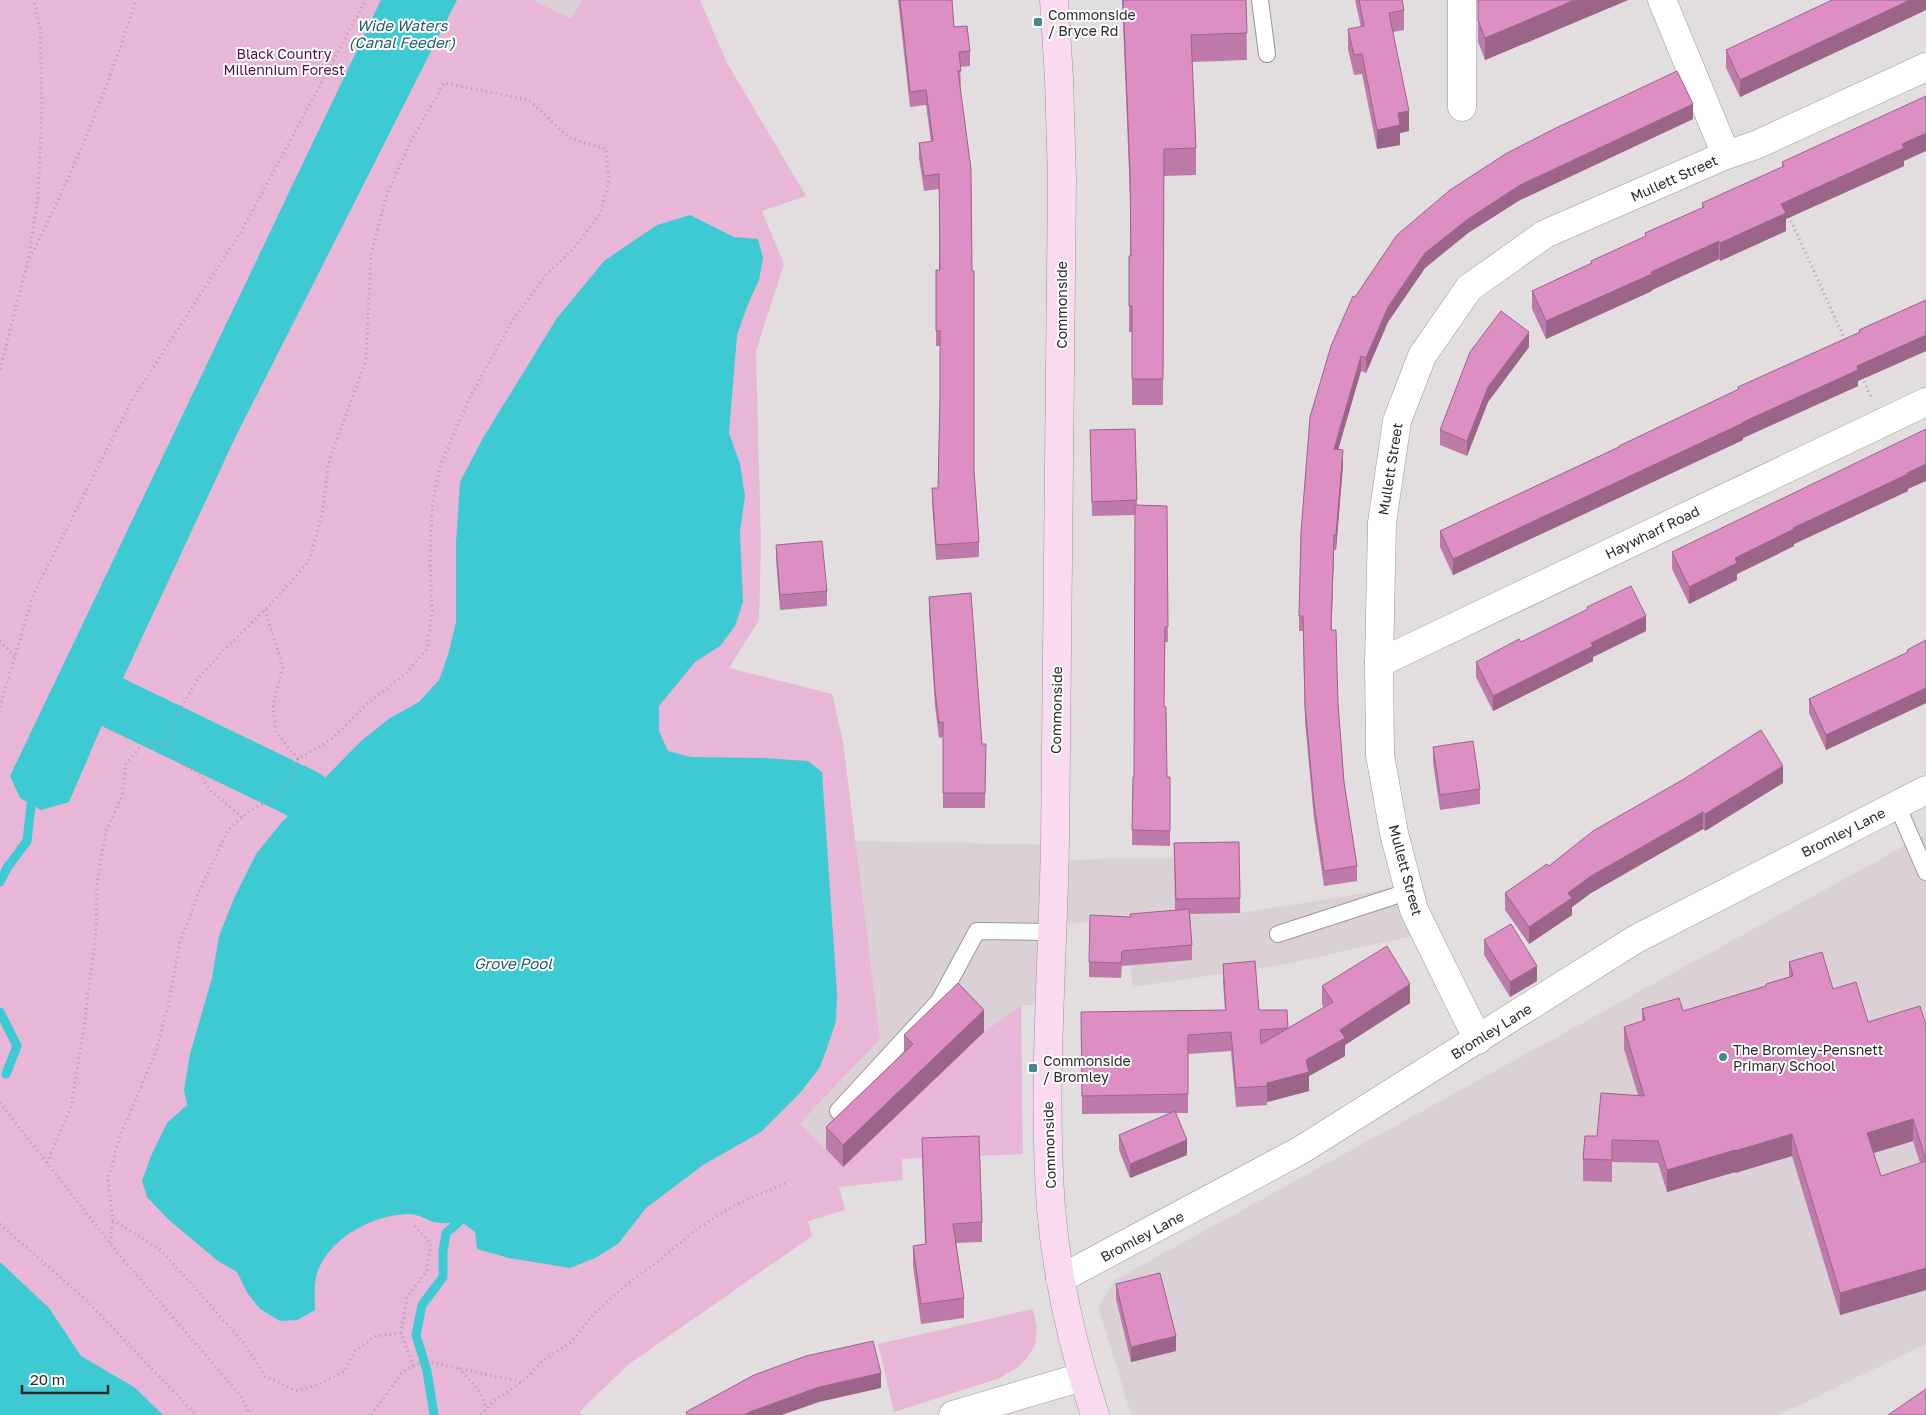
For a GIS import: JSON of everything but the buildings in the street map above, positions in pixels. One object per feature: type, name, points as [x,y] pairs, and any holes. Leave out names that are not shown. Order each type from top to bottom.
[{"type":"main road","name":"Commonside","points":[[1054,0],[1059,78],[1062,190],[1058,593],[1048,1101],[1049,1153],[1051,1209],[1060,1279],[1082,1377],[1095,1415]]},
{"type":"street","points":[[1462,0],[1462,107]]},
{"type":"street","points":[[1668,2],[1726,155]]},
{"type":"street","name":"Mullett Street","points":[[1478,1040],[1414,910],[1394,833],[1380,756],[1379,663],[1382,523],[1397,421],[1422,356],[1469,288],[1544,234],[1726,155],[1756,145],[1926,66]]},
{"type":"street","name":"Haywharf Road","points":[[1379,663],[1926,402]]},
{"type":"street","name":"Bromley Lane","points":[[1060,1279],[1301,1150],[1636,940],[1926,790]]},
{"type":"street","points":[[953,1415],[1082,1377]]},
{"type":"lane","points":[[1260,0],[1267,54]]},
{"type":"lane","points":[[1897,805],[1926,872]]},
{"type":"lane","points":[[1278,934],[1410,891]]},
{"type":"lane","points":[[838,1111],[939,1001],[977,931],[1052,932]]},
{"type":"path","points":[[0,369],[28,262],[38,197],[42,110],[40,28],[34,0]]},
{"type":"path","points":[[28,262],[64,188],[120,53],[136,0]]},
{"type":"path","points":[[0,707],[33,595],[131,402],[242,230],[366,0]]},
{"type":"path","points":[[110,1243],[113,1220],[108,1179],[120,1136],[156,1051],[169,1002],[180,942],[202,885],[228,830],[242,817],[249,810],[271,800],[287,786],[298,759],[333,738],[367,704],[407,672],[427,649],[432,611],[430,560],[432,507],[440,466],[471,395],[512,321],[545,276],[572,250],[600,214],[609,181],[606,150],[569,138],[528,100],[444,83],[411,141],[387,194],[371,254],[366,360],[329,461],[322,514],[309,561],[265,610],[224,650],[197,680],[179,711],[169,744],[180,763],[200,774],[211,791],[242,817]]},
{"type":"path","points":[[1785,207],[1850,350]]},
{"type":"path","points":[[1858,368],[1883,422]]},
{"type":"path","points":[[265,610],[283,667],[273,706],[276,732],[298,759]]},
{"type":"path","points":[[0,641],[15,657]]},
{"type":"path","points":[[47,1162],[71,1107],[84,1034],[96,933],[97,882],[106,831],[122,796],[126,764],[144,742],[169,744]]},
{"type":"path","points":[[0,1102],[110,1243],[241,1396],[250,1415]]},
{"type":"path","points":[[480,1415],[493,1401],[522,1382],[544,1360],[571,1342],[594,1314],[622,1288],[698,1228],[735,1205],[786,1183]]},
{"type":"path","points":[[113,1220],[162,1251],[243,1342],[265,1376],[296,1391],[319,1384],[345,1371],[355,1351],[376,1336],[401,1332]]},
{"type":"path","points":[[0,1224],[86,1300],[196,1415]]},
{"type":"path","points":[[413,1224],[431,1244],[428,1271],[407,1297],[401,1332],[413,1366]]},
{"type":"path","points":[[372,1415],[402,1372],[424,1360],[522,1382]]},
{"type":"path","points":[[458,1367],[481,1393],[486,1408]]},
{"type":"shaded area","points":[[533,0],[583,0],[571,20]]},
{"type":"shaded area","name":"The Bromley-Pensnett Primary School","points":[[1926,834],[1926,1344],[1779,1415],[1131,1415],[1098,1306],[1115,1280]]},
{"type":"shaded area","points":[[855,841],[1055,845],[1055,860],[1239,857],[1241,913],[1408,886],[1425,933],[1282,965],[1132,987],[1128,920],[1053,924],[1051,1005],[1021,1005],[984,1032],[843,1167],[800,1122],[880,1039]]},
{"type":"green space","name":"Black Country Millennium Forest","points":[[0,0],[533,0],[571,19],[583,0],[700,0],[727,63],[806,196],[762,211],[784,264],[756,351],[761,545],[759,620],[729,668],[832,694],[843,742],[880,1039],[800,1123],[843,1167],[984,1032],[1021,1005],[1023,1154],[902,1159],[903,1180],[839,1187],[845,1210],[808,1221],[812,1236],[629,1364],[580,1411],[582,1415],[0,1415]]},
{"type":"green space","points":[[1033,1309],[1037,1328],[1035,1345],[1027,1358],[1018,1367],[1000,1378],[894,1412],[878,1344]]},
{"type":"water","name":"Wide Waters (Canal Feeder)","points":[[381,0],[457,0],[234,440],[112,702],[69,802],[41,810],[20,798],[10,776]]},
{"type":"water","name":"Grove Pool","points":[[690,215],[734,237],[758,239],[763,258],[759,280],[737,335],[729,433],[740,464],[745,496],[740,532],[743,602],[735,626],[720,646],[695,662],[659,706],[659,731],[668,751],[691,757],[808,761],[822,772],[837,993],[836,1021],[820,1067],[800,1093],[761,1132],[703,1165],[646,1208],[618,1244],[595,1258],[570,1268],[509,1258],[477,1249],[475,1232],[460,1221],[437,1223],[412,1214],[395,1215],[382,1218],[356,1229],[334,1246],[325,1257],[317,1273],[315,1310],[297,1320],[280,1321],[260,1309],[248,1294],[237,1272],[218,1261],[169,1220],[147,1197],[142,1181],[151,1156],[167,1123],[187,1105],[184,1090],[190,1054],[212,978],[219,936],[235,896],[256,854],[282,822],[360,742],[390,718],[419,702],[439,680],[448,655],[456,622],[456,543],[460,482],[483,438],[557,318],[604,261],[657,225]]},
{"type":"water","points":[[0,1262],[49,1308],[81,1356],[134,1387],[163,1415],[0,1415]]},
{"type":"waterway","points":[[112,702],[307,796]]},
{"type":"waterway","points":[[0,882],[7,868],[27,841],[31,805]]},
{"type":"waterway","points":[[0,1012],[17,1046],[6,1074]]},
{"type":"waterway","points":[[434,1415],[427,1371],[416,1335],[422,1305],[443,1277],[443,1251],[446,1233],[460,1221]]},
{"type":"place","name":"Commonside / Bryce Rd","points":[[1038,22]]},
{"type":"place","name":"The Bromley-Pensnett Primary School","points":[[1723,1057]]},
{"type":"place","name":"Commonside / Bromley","points":[[1033,1068]]}]
